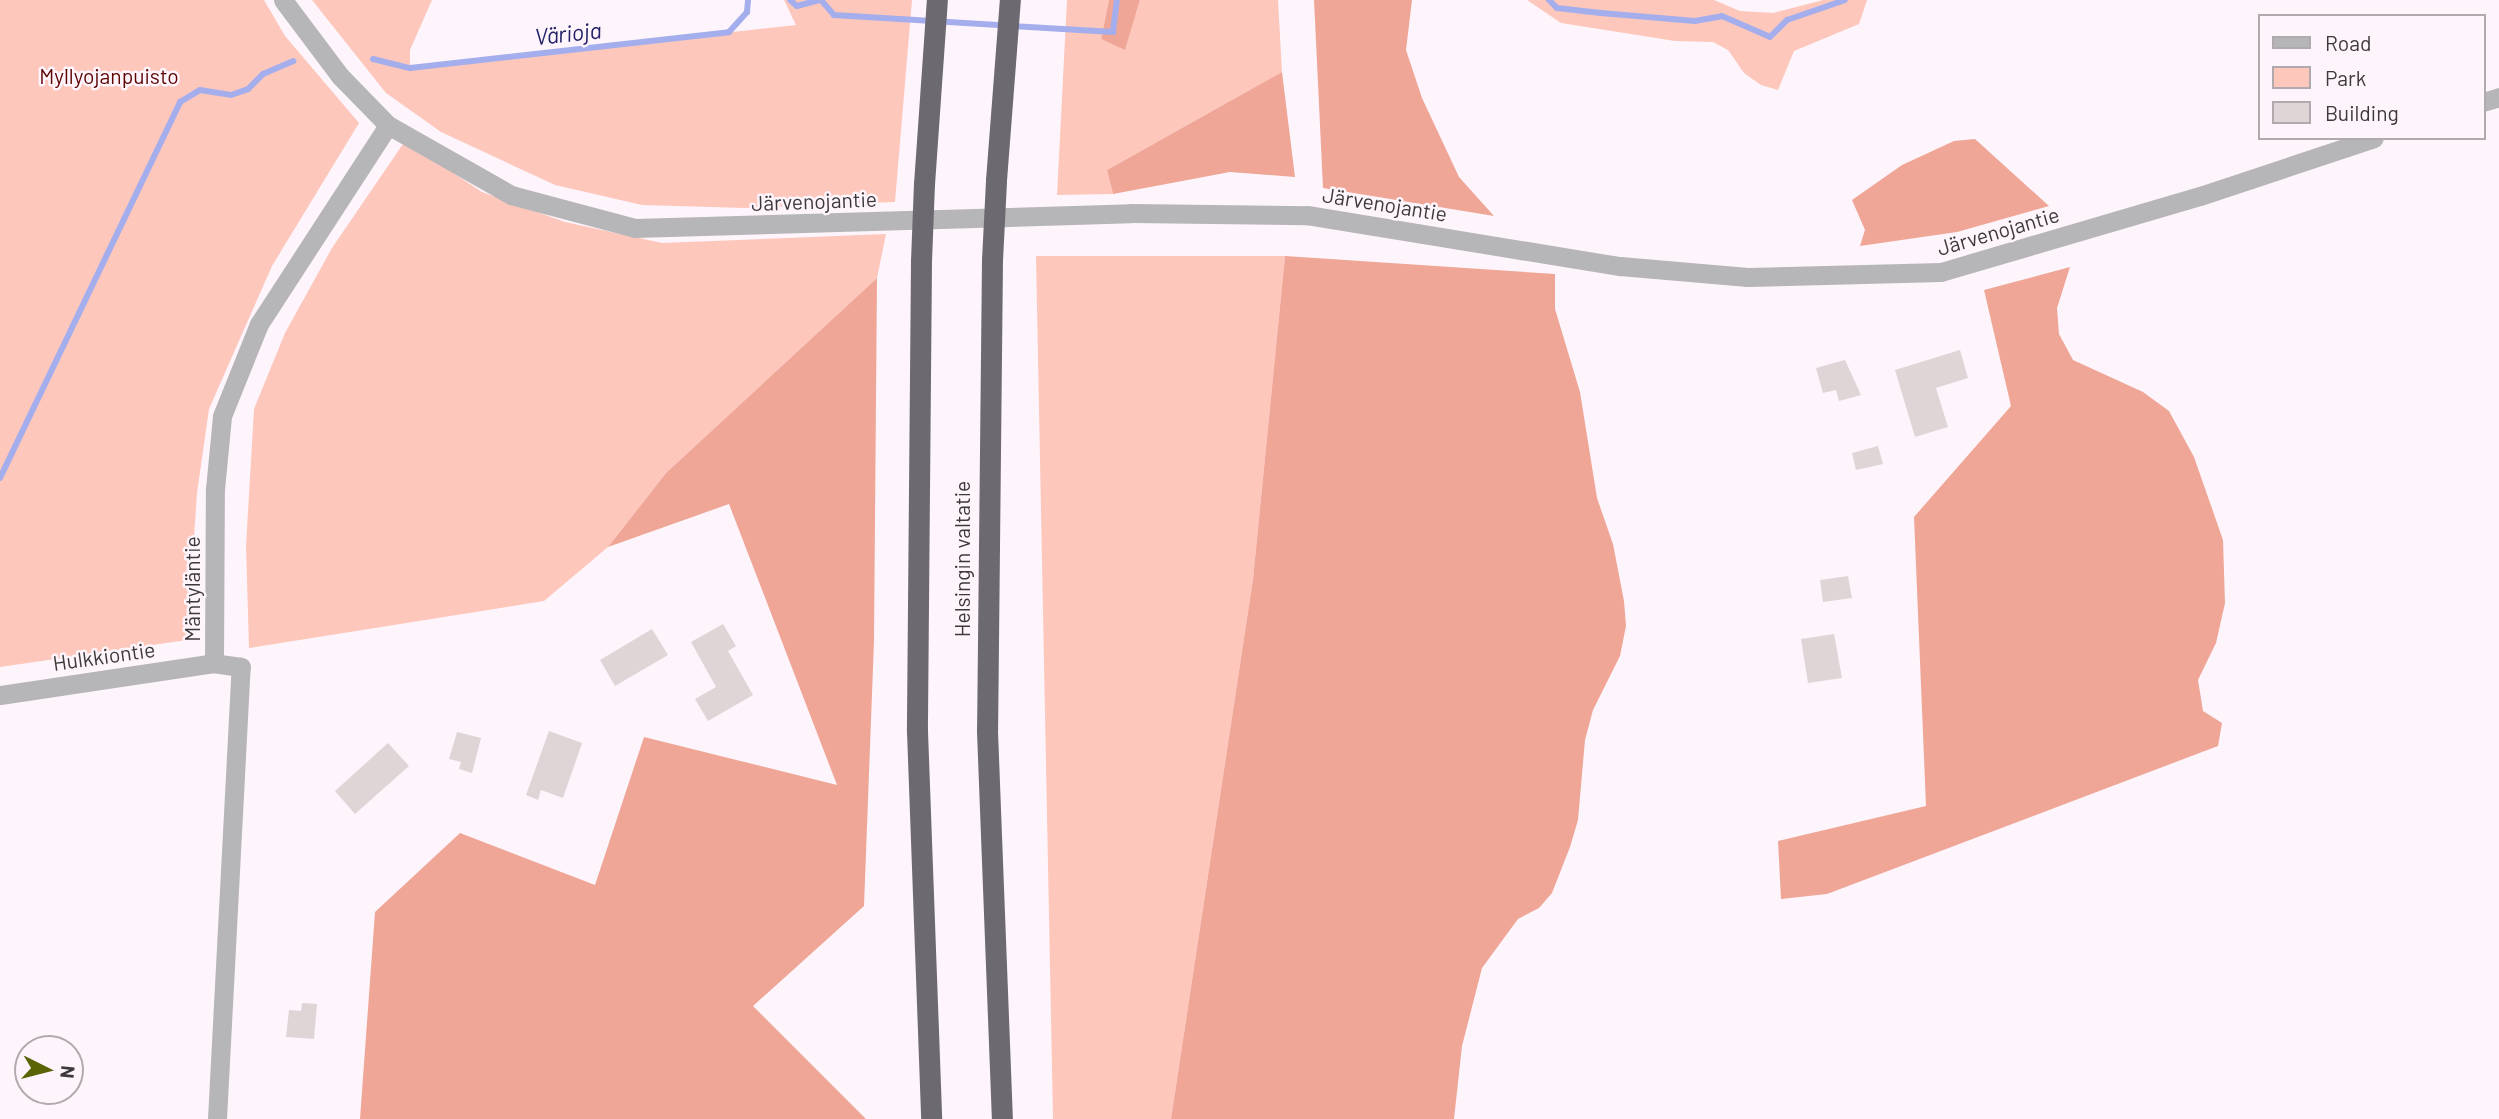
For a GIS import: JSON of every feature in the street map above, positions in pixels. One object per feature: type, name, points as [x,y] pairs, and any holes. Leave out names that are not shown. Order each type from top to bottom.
[{"type":"highway","points":[[931,1119],[917,731],[921,261],[937,0]]},
{"type":"highway","name":"Helsingin valtatie","points":[[1002,1119],[987,731],[992,260],[1010,0]]},
{"type":"street","name":"Järvenojantie","points":[[282,0],[340,76],[388,125],[511,195],[635,228],[1131,213],[1307,215],[1620,266],[1748,277],[1941,272],[2200,196],[2368,140]]},
{"type":"street","name":"Mäntyläntie","points":[[218,1119],[241,667],[214,663],[217,450],[232,383],[276,293],[388,125]]},
{"type":"street","name":"Hulkkiontie","points":[[0,695],[214,663]]},
{"type":"green space","name":"Myllyojanpuisto","points":[[0,0],[264,0],[285,36],[359,123],[272,266],[209,409],[197,493],[187,640],[0,667]]},
{"type":"green space","points":[[312,0],[432,0],[410,50],[410,68],[796,25],[784,0],[912,0],[895,202],[745,208],[642,205],[555,185],[441,132],[386,93]]},
{"type":"green space","points":[[1067,0],[1109,0],[1101,39],[1125,49],[1140,0],[1278,0],[1282,72],[1107,170],[1113,194],[1057,195]]},
{"type":"green space","points":[[1527,0],[1714,0],[1740,11],[1773,13],[1823,0],[1867,0],[1859,24],[1794,51],[1778,90],[1761,85],[1744,73],[1728,50],[1713,42],[1675,41],[1561,23]]},
{"type":"green space","points":[[405,141],[482,192],[565,222],[662,243],[886,234],[877,278],[666,473],[608,547],[544,601],[249,648],[246,546],[254,409],[285,333],[332,248]]},
{"type":"green space","points":[[1036,256],[1285,256],[1253,579],[1171,1119],[1053,1119]]},
{"type":"shaded area","points":[[1109,0],[1140,0],[1125,50],[1101,39]]},
{"type":"shaded area","points":[[1314,0],[1412,0],[1406,50],[1422,98],[1459,177],[1494,216],[1323,188]]},
{"type":"shaded area","points":[[1282,72],[1295,177],[1230,172],[1113,194],[1107,170]]},
{"type":"shaded area","points":[[1975,139],[2049,206],[1957,232],[1860,246],[1865,230],[1852,200],[1902,165],[1954,141]]},
{"type":"shaded area","points":[[1285,256],[1555,274],[1555,309],[1580,392],[1597,498],[1613,544],[1626,626],[1620,656],[1593,710],[1585,740],[1578,820],[1552,893],[1539,908],[1518,919],[1482,968],[1462,1046],[1454,1119],[1171,1119],[1253,579]]},
{"type":"shaded area","points":[[2070,267],[2057,308],[2059,334],[2073,360],[2143,392],[2169,411],[2194,457],[2223,540],[2225,603],[2216,643],[2198,680],[2203,711],[2222,723],[2218,746],[1827,894],[1781,899],[1778,841],[1926,806],[1914,517],[2011,406],[1984,290]]},
{"type":"shaded area","points":[[877,278],[874,641],[864,906],[753,1006],[866,1119],[360,1119],[375,912],[460,833],[595,885],[644,737],[837,785],[729,504],[608,547],[666,473]]},
{"type":"building","points":[[1960,350],[1968,378],[1936,388],[1948,427],[1915,437],[1895,370]]},
{"type":"building","points":[[1845,360],[1861,395],[1839,401],[1836,390],[1823,393],[1816,368]]},
{"type":"building","points":[[1878,446],[1883,464],[1856,470],[1852,453]]},
{"type":"building","points":[[1848,576],[1852,598],[1823,602],[1820,580]]},
{"type":"building","points":[[723,624],[736,646],[728,651],[753,695],[708,721],[695,699],[716,687],[691,642]]},
{"type":"building","points":[[652,629],[668,655],[615,686],[600,660]]},
{"type":"building","points":[[1834,634],[1842,678],[1808,683],[1801,639]]},
{"type":"building","points":[[549,731],[582,743],[563,798],[541,790],[538,800],[526,795]]},
{"type":"building","points":[[457,732],[481,738],[472,773],[459,769],[461,762],[449,759]]},
{"type":"building","points":[[388,743],[409,766],[355,814],[335,791]]},
{"type":"building","points":[[302,1003],[317,1004],[314,1039],[286,1037],[289,1010],[301,1011]]},
{"type":"waterway","name":"Värioja","points":[[373,59],[410,68],[729,32],[747,12],[748,0]]},
{"type":"waterway","name":"Värioja","points":[[790,0],[797,6],[819,0]]},
{"type":"waterway","name":"Värioja","points":[[821,0],[834,15],[1113,32],[1117,0]]},
{"type":"waterway","name":"Värioja","points":[[1549,0],[1557,8],[1601,13],[1695,21],[1722,16],[1770,37],[1787,20],[1845,0]]},
{"type":"waterway","points":[[0,478],[180,102],[200,90],[231,95],[248,89],[263,74],[293,61]]}]
